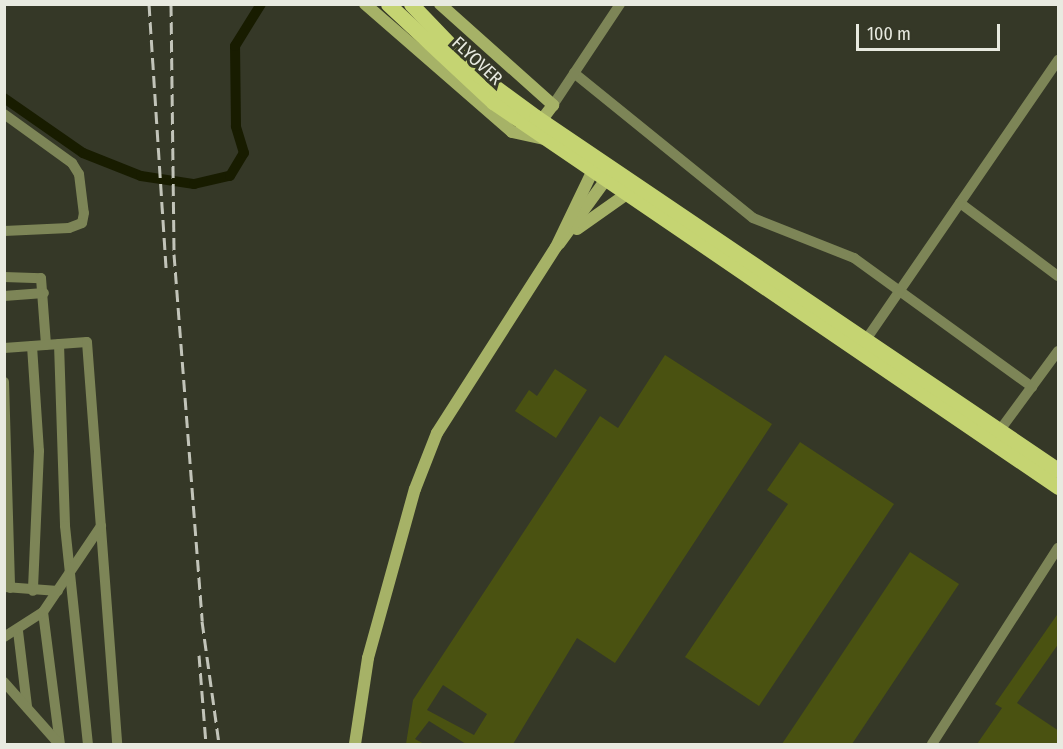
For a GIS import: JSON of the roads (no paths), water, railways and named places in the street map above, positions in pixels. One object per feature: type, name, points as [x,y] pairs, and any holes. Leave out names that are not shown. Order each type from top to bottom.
[{"type":"main road","name":"FLYOVER","points":[[388,4],[409,9],[479,75],[541,121],[863,344]]},
{"type":"main road","name":"FLYOVER","points":[[409,9],[493,102],[628,193],[863,344]]},
{"type":"main road","points":[[863,344],[1000,430],[1038,464],[1059,487]]},
{"type":"main road","points":[[863,344],[1038,464],[1059,470]]},
{"type":"street","points":[[365,4],[512,132],[546,139]]},
{"type":"street","points":[[440,4],[553,105]]},
{"type":"street","points":[[541,121],[620,4]]},
{"type":"street","points":[[863,344],[1057,64]]},
{"type":"street","points":[[574,73],[753,218],[797,240],[848,255],[900,290],[1032,387]]},
{"type":"street","points":[[4,231],[69,228],[82,223],[84,213],[79,174],[72,164],[5,117]]},
{"type":"street","points":[[355,744],[368,658],[415,489],[437,433],[556,247],[593,170]]},
{"type":"street","points":[[570,234],[607,178]]},
{"type":"street","points":[[556,247],[570,234],[628,193]]},
{"type":"street","points":[[960,202],[1059,276]]},
{"type":"street","points":[[4,277],[37,276],[44,296],[46,345]]},
{"type":"street","points":[[4,296],[44,296]]},
{"type":"street","points":[[4,348],[87,342],[117,744]]},
{"type":"street","points":[[59,344],[65,525],[73,564],[88,744]]},
{"type":"street","points":[[32,346],[39,451],[33,591]]},
{"type":"street","points":[[1000,430],[1059,351]]},
{"type":"street","points":[[4,382],[7,587],[33,591],[58,591]]},
{"type":"street","points":[[4,638],[18,631],[43,612],[73,564],[101,526]]},
{"type":"street","points":[[932,744],[1059,548]]},
{"type":"street","points":[[43,612],[60,744]]},
{"type":"street","points":[[18,631],[27,708]]},
{"type":"street","points":[[4,682],[60,744]]},
{"type":"waterway","points":[[4,98],[83,153],[141,176],[194,184],[230,176],[244,153],[236,126],[235,46],[261,4]]},
{"type":"railway","points":[[149,4],[166,269]]},
{"type":"railway","points":[[171,4],[174,254],[202,621],[219,744]]},
{"type":"railway","points":[[199,655],[206,744]]}]
